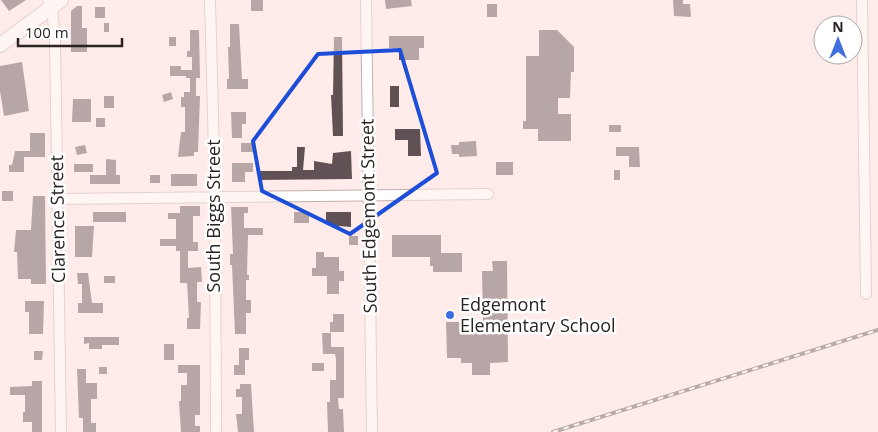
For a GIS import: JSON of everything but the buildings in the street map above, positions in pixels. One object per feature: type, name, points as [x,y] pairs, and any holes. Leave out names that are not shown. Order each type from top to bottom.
[{"type":"main road","points":[[0,45],[54,2]]},
{"type":"street","name":"South Biggs Street","points":[[210,0],[216,432]]},
{"type":"street","name":"South Edgemont Street","points":[[366,0],[372,432]]},
{"type":"street","points":[[862,0],[866,294]]},
{"type":"street","name":"Clarence Street","points":[[54,2],[62,432]]},
{"type":"street","points":[[58,199],[488,194]]},
{"type":"highlighted area","points":[[400,50],[437,173],[350,234],[262,191],[253,141],[318,54]]},
{"type":"railway","points":[[553,432],[878,330]]},
{"type":"place","name":"Edgemont Elementary School","points":[[450,315]]}]
